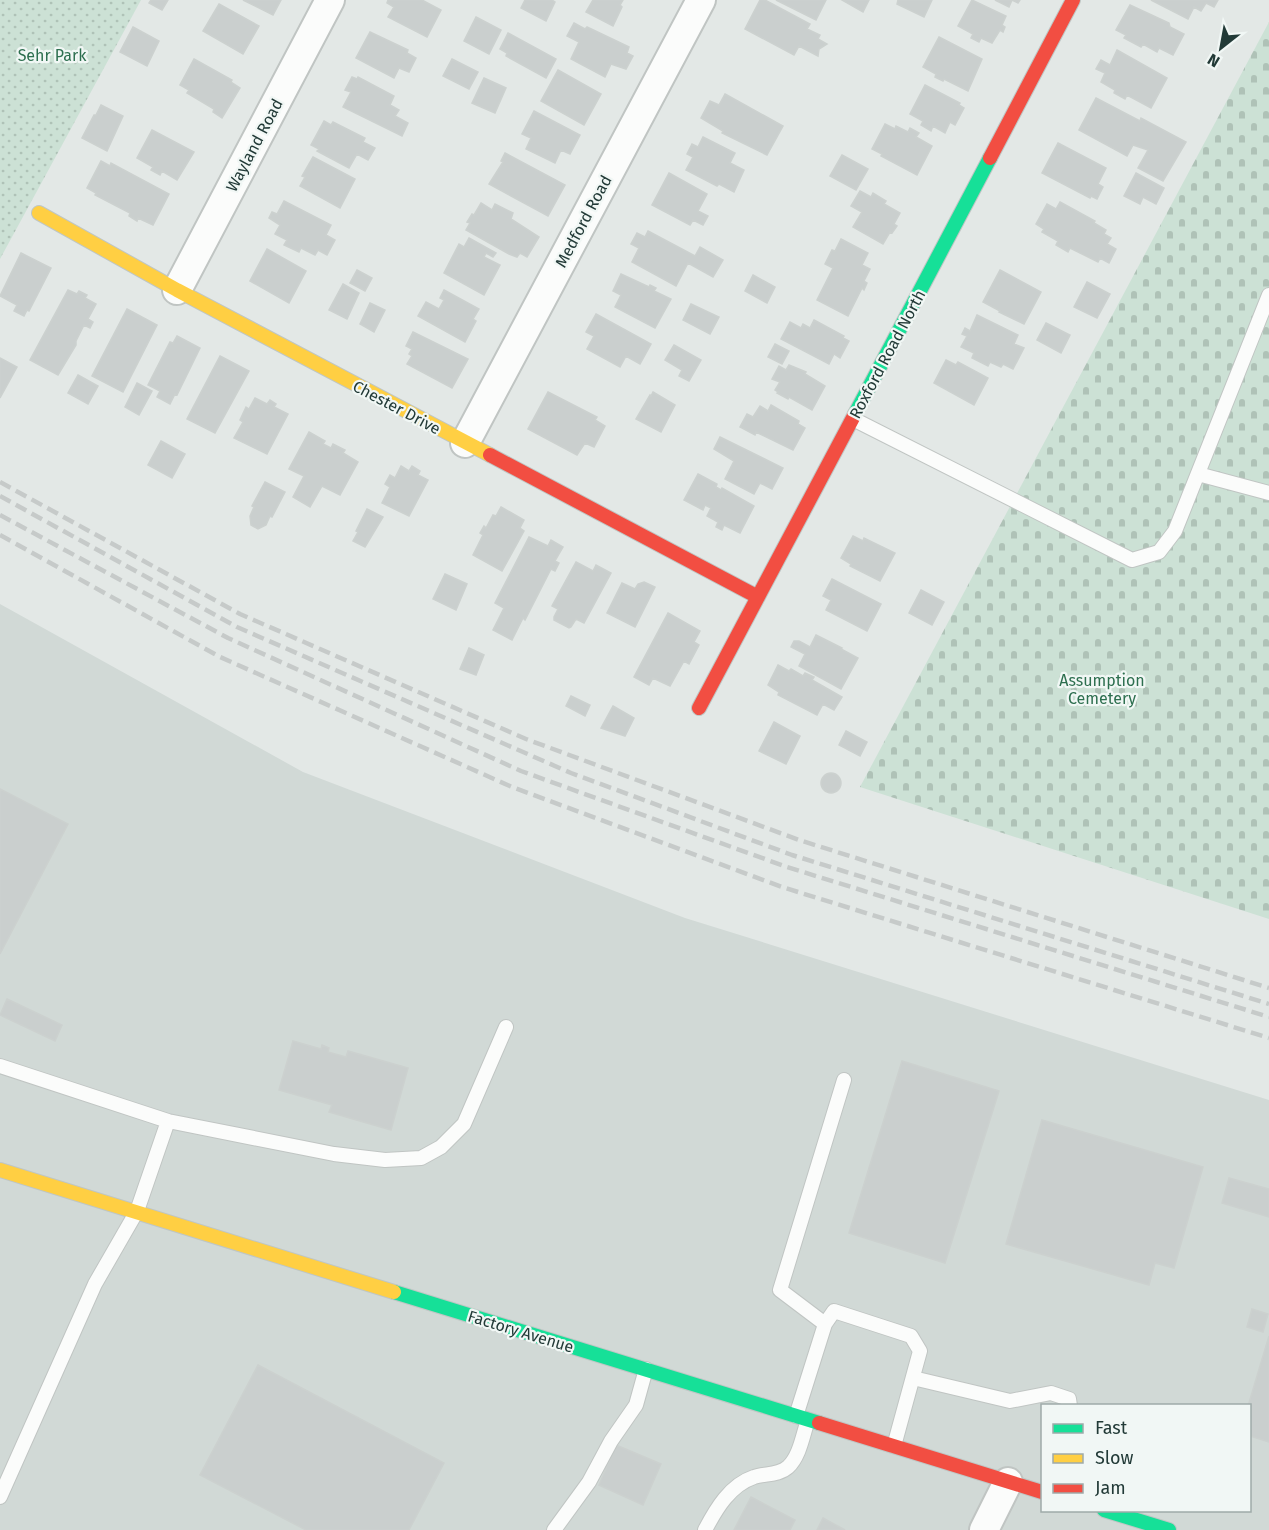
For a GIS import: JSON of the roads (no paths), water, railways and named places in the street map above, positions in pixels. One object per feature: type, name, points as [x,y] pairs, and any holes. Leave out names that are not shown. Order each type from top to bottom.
[{"type":"street","name":"Wayland Road","points":[[177,290],[330,0]]},
{"type":"street","name":"Medford Road","points":[[465,443],[701,0]]},
{"type":"street","name":"Roxford Road North","points":[[699,708],[1073,0]]},
{"type":"street","name":"Chester Drive","points":[[39,213],[177,290],[758,597]]},
{"type":"street","name":"Factory Avenue","points":[[0,1170],[1041,1492]]},
{"type":"street","points":[[984,1530],[1008,1482]]},
{"type":"street","points":[[1110,1512],[1169,1530]]},
{"type":"lane","points":[[853,419],[1132,561],[1159,552],[1175,531],[1269,296]]},
{"type":"lane","points":[[1198,474],[1269,493]]},
{"type":"lane","points":[[0,1066],[168,1121],[334,1154],[385,1160],[420,1158],[441,1147],[464,1124],[506,1027]]},
{"type":"lane","points":[[825,1324],[780,1290],[844,1080]]},
{"type":"lane","points":[[0,1497],[96,1284],[137,1211],[168,1121]]},
{"type":"lane","points":[[705,1530],[715,1512],[733,1489],[754,1476],[776,1474],[788,1467],[797,1454],[802,1418],[825,1324],[834,1311],[911,1336],[920,1351],[894,1446]]},
{"type":"lane","points":[[554,1530],[589,1482],[611,1441],[636,1405],[646,1369]]},
{"type":"lane","points":[[913,1378],[1010,1401],[1051,1392],[1069,1399],[1070,1404]]},
{"type":"railway","points":[[0,482],[240,614],[526,739],[799,840],[1269,988]]},
{"type":"railway","points":[[0,496],[237,627],[571,773],[792,855],[1269,1004]]},
{"type":"railway","points":[[0,515],[228,638],[521,771],[787,867],[1269,1017]]},
{"type":"railway","points":[[0,535],[220,657],[512,787],[782,887],[1269,1038]]},
{"type":"park label","name":"Sehr Park","points":[[52,55]]},
{"type":"park label","name":"Assumption Cemetery","points":[[1102,689]]}]
